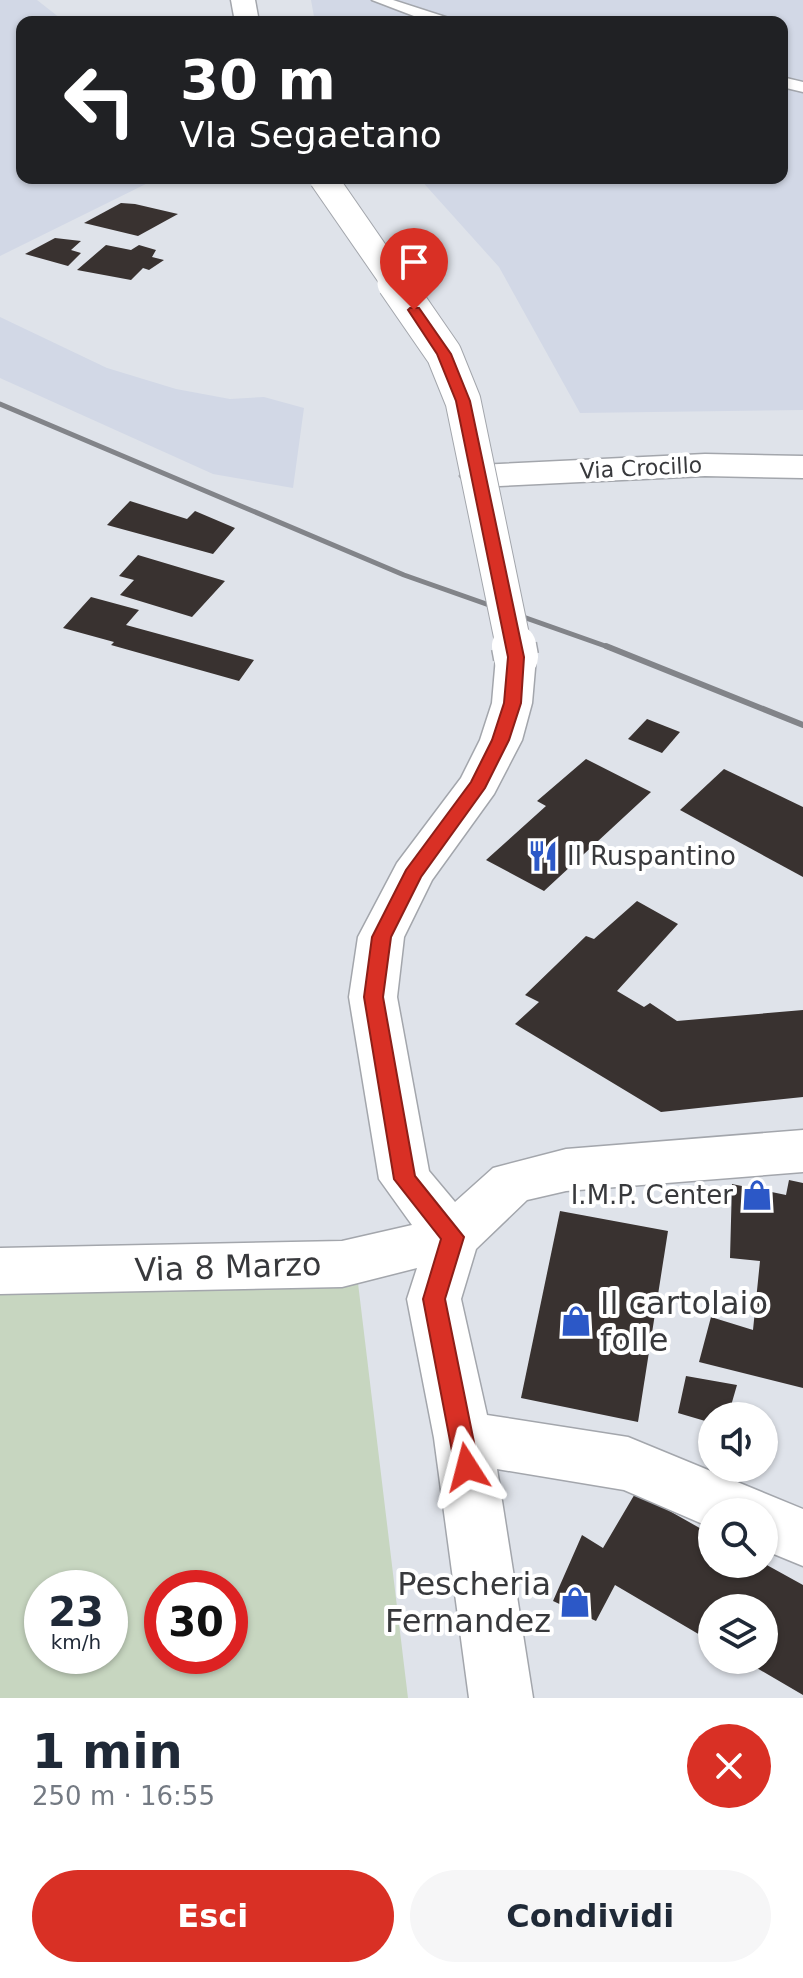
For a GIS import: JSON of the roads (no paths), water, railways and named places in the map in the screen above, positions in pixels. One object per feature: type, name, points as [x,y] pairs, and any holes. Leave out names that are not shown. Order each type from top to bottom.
[{"type":"street","points":[[327,184],[444,354],[463,401],[516,657],[512,703],[501,740],[479,784],[413,874],[381,937],[373,997],[405,1179],[453,1237]]},
{"type":"street","name":"Via Crocillo","points":[[478,476],[705,465],[803,467]]},
{"type":"street","points":[[501,1698],[463,1438],[434,1299],[453,1237],[511,1183],[566,1170],[803,1151]]},
{"type":"street","name":"Via 8 Marzo","points":[[0,1271],[342,1264],[453,1237]]},
{"type":"street","points":[[463,1438],[550,1449],[628,1464],[709,1498]]},
{"type":"street","points":[[778,1527],[803,1538]]},
{"type":"lane","points":[[379,0],[434,16]]},
{"type":"railway","points":[[0,404],[404,575],[611,648]]},
{"type":"railway","points":[[606,646],[611,648]]},
{"type":"railway","points":[[611,648],[803,725]]},
{"type":"place","name":"Il Ruspantino","points":[[543,856]]},
{"type":"place","name":"I.M.P. Center","points":[[757,1195]]},
{"type":"place","name":"Il cartolaio folle","points":[[576,1321]]},
{"type":"place","name":"Pescheria Fernandez","points":[[575,1602]]}]
